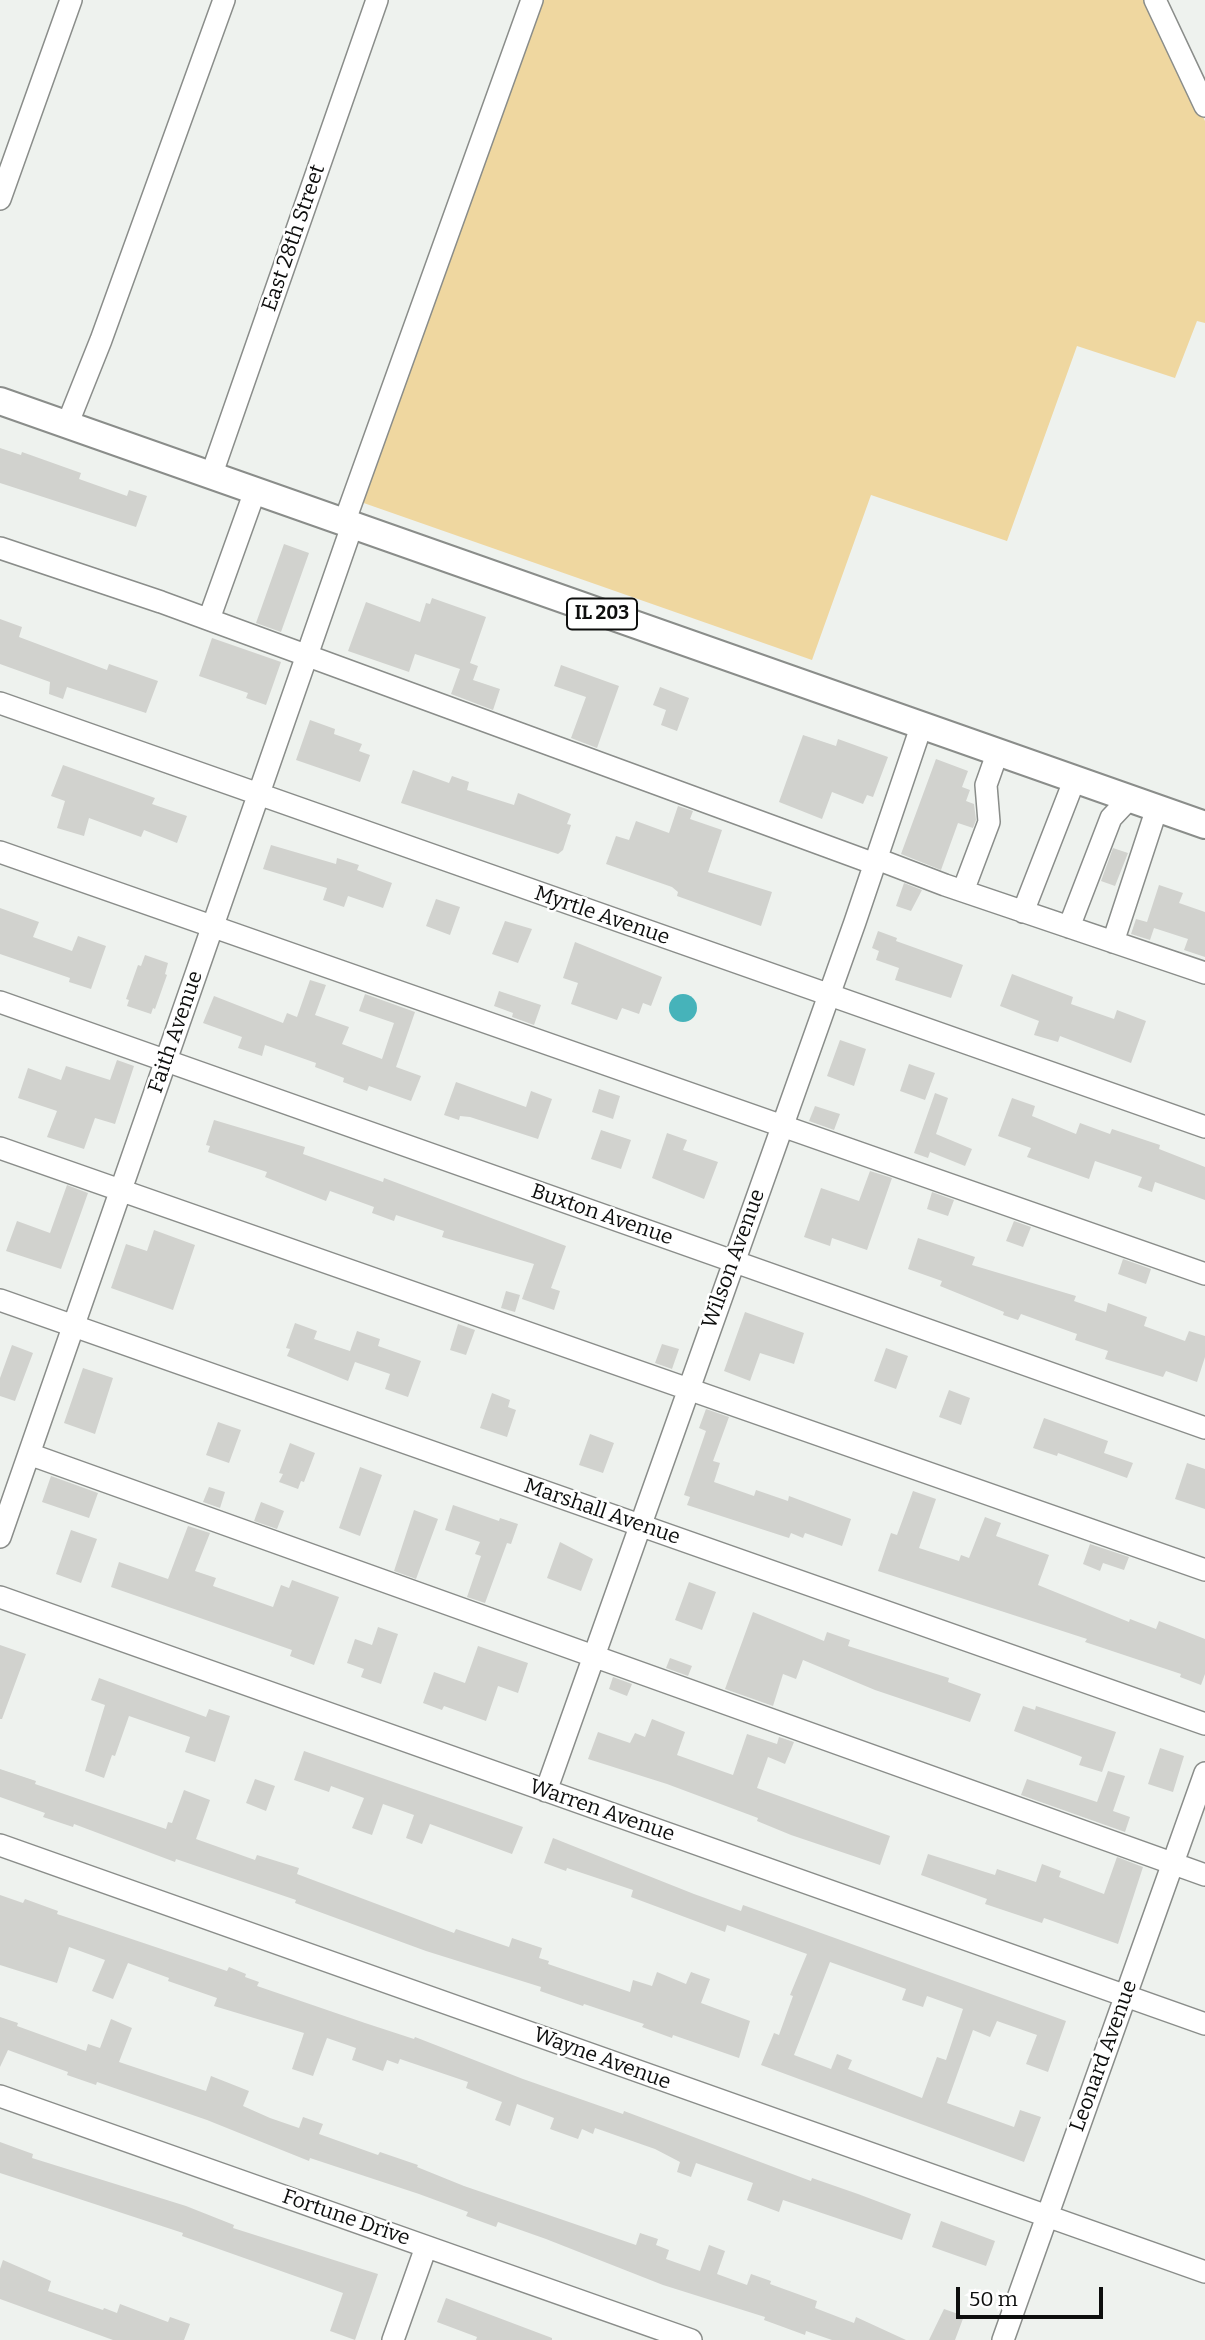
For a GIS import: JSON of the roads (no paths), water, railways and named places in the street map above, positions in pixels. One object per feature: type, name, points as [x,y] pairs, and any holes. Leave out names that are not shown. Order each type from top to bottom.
[{"type":"main road","name":"IL 203","points":[[0,401],[1205,825]]},
{"type":"street","points":[[0,199],[71,0]]},
{"type":"street","points":[[66,425],[101,340],[224,0]]},
{"type":"street","name":"East 28th Street","points":[[211,476],[377,0]]},
{"type":"street","name":"Faith Avenue","points":[[0,1537],[259,795],[348,524],[532,0]]},
{"type":"street","points":[[1155,0],[1205,106]]},
{"type":"street","points":[[209,620],[255,491]]},
{"type":"street","points":[[0,548],[307,655],[876,861],[1205,973]]},
{"type":"street","name":"Myrtle Avenue","points":[[0,703],[1205,1127]]},
{"type":"street","name":"Wilson Avenue","points":[[546,1791],[830,995],[921,727]]},
{"type":"street","points":[[963,891],[989,822],[986,785],[997,754]]},
{"type":"street","points":[[1023,912],[1074,781]]},
{"type":"street","points":[[1069,927],[1111,818],[1128,800]]},
{"type":"street","points":[[1113,942],[1157,808]]},
{"type":"street","points":[[0,852],[1205,1274]]},
{"type":"street","name":"Buxton Avenue","points":[[0,1002],[1205,1428]]},
{"type":"street","points":[[0,1148],[1205,1570]]},
{"type":"street","name":"Marshall Avenue","points":[[0,1300],[1205,1724]]},
{"type":"street","points":[[29,1454],[593,1657],[882,1757],[1205,1875]]},
{"type":"street","name":"Warren Avenue","points":[[0,1597],[1205,2024]]},
{"type":"street","name":"Leonard Avenue","points":[[1003,2340],[1205,1773]]},
{"type":"street","name":"Wayne Avenue","points":[[0,1845],[1205,2272]]},
{"type":"street","name":"Fortune Drive","points":[[0,2096],[691,2340]]},
{"type":"street","points":[[393,2340],[426,2247]]},
{"type":"water","points":[[683,994],[693,998],[697,1008],[693,1018],[683,1022],[673,1018],[669,1008],[673,998]]}]
